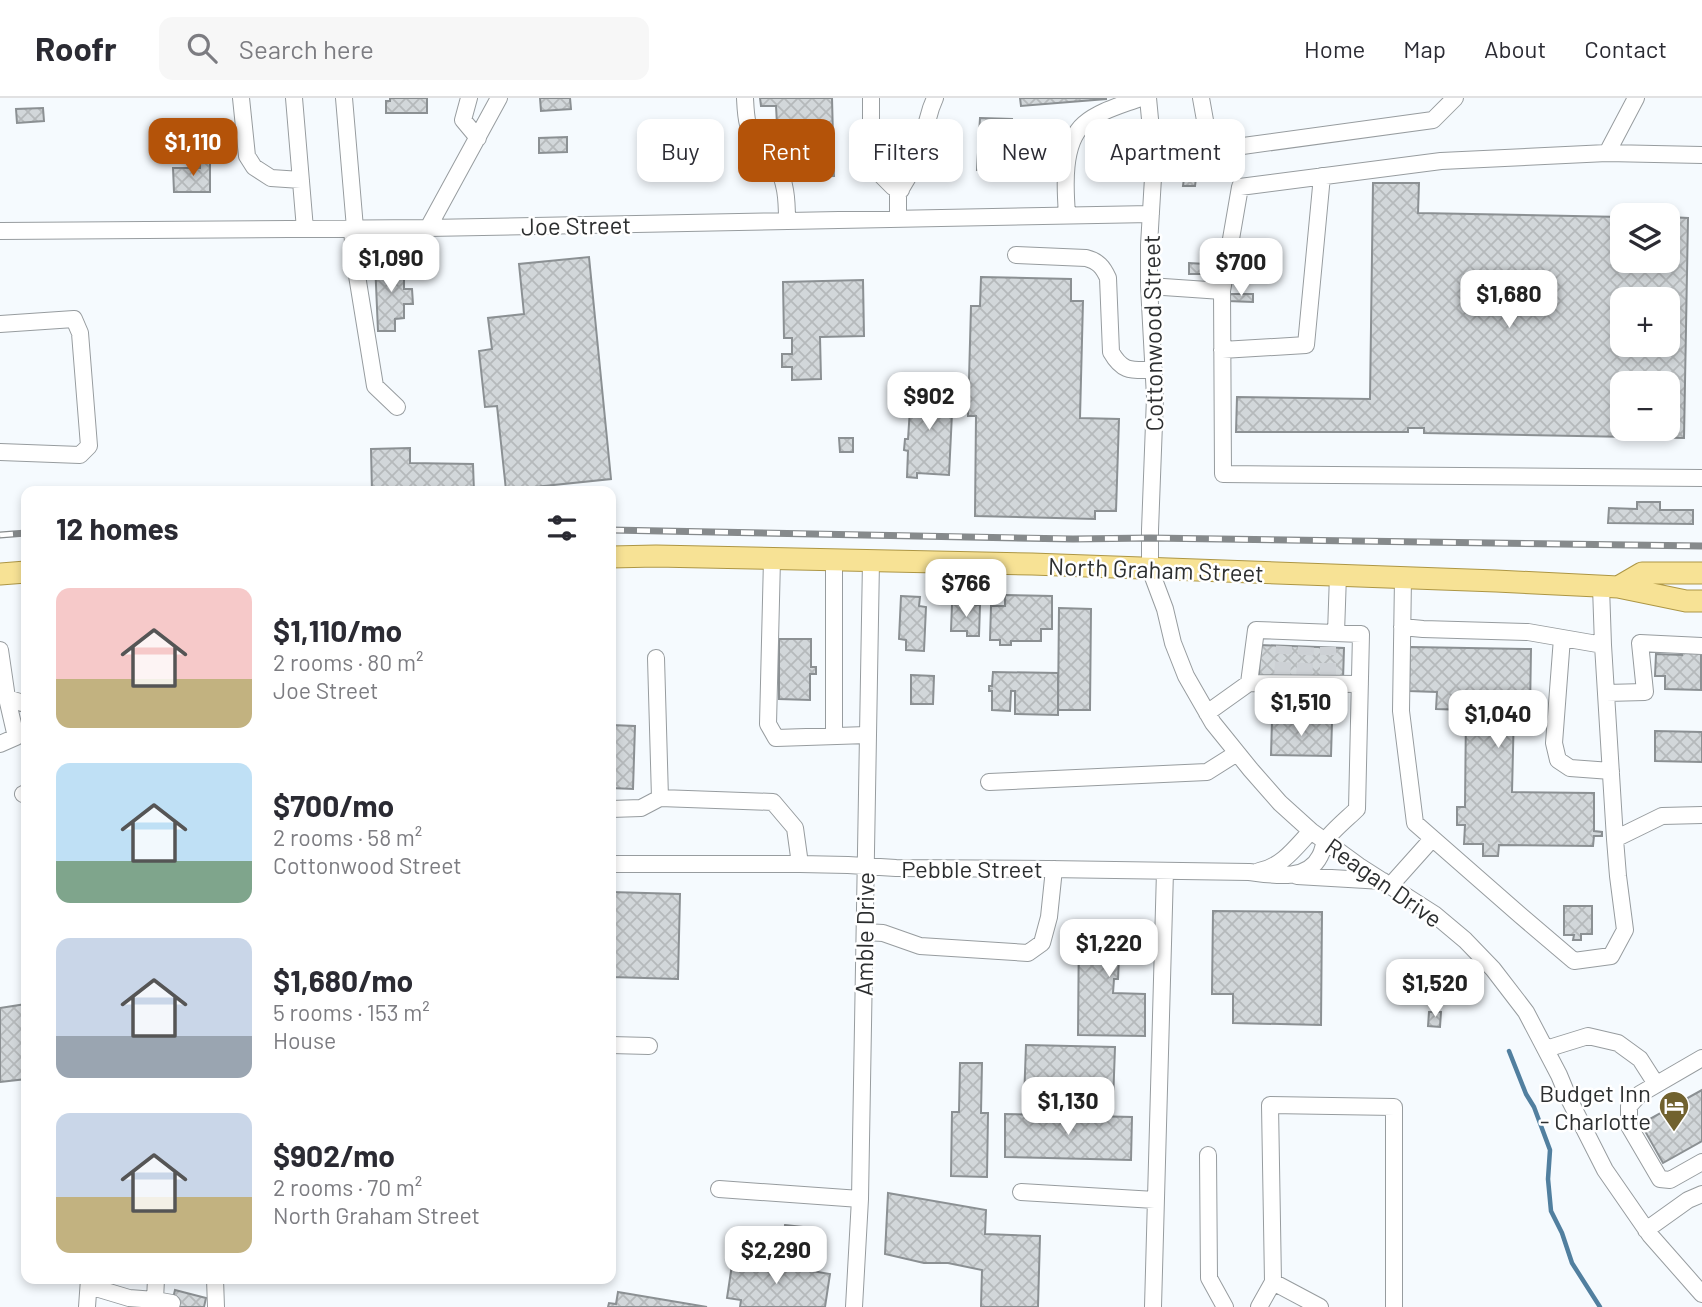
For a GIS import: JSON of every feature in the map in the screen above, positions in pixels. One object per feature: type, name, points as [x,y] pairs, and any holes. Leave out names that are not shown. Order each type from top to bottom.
[{"type":"main road","name":"North Graham Street","points":[[616,557],[871,561],[1338,575],[1609,587],[1686,601],[1702,601]]},
{"type":"main road","points":[[0,574],[21,572]]},
{"type":"main road","name":"North Graham Street","points":[[1609,587],[1642,573],[1702,573]]},
{"type":"street","points":[[242,98],[247,156],[254,167],[271,178],[301,180]]},
{"type":"street","points":[[294,98],[305,229]]},
{"type":"street","points":[[344,98],[354,257],[375,386],[397,408]]},
{"type":"street","points":[[469,98],[463,120],[478,138]]},
{"type":"street","points":[[428,228],[499,98]]},
{"type":"street","points":[[745,98],[746,120],[750,131],[774,159],[782,176],[787,194],[787,221]]},
{"type":"street","points":[[871,98],[871,165],[893,187],[901,190]]},
{"type":"street","points":[[898,219],[898,194],[914,167],[935,98]]},
{"type":"street","points":[[1067,214],[1067,159],[1076,133],[1085,123],[1108,110],[1140,98]]},
{"type":"street","name":"Cottonwood Street","points":[[1148,98],[1153,161],[1149,286],[1155,397],[1150,569]]},
{"type":"street","points":[[1201,98],[1208,137],[1221,149],[1433,120],[1455,98]]},
{"type":"street","points":[[1607,153],[1636,98]]},
{"type":"street","points":[[1702,155],[1607,153],[1441,161],[1240,187],[1222,290],[1223,474],[1702,478]]},
{"type":"street","points":[[1222,350],[1306,345],[1322,176]]},
{"type":"street","name":"Joe Street","points":[[0,231],[428,228],[1151,214]]},
{"type":"street","points":[[1016,255],[1096,260],[1108,278],[1111,352],[1117,362],[1127,370],[1154,370]]},
{"type":"street","points":[[1149,286],[1222,290]]},
{"type":"street","points":[[0,324],[74,319],[80,333],[89,446],[80,455],[0,452]]},
{"type":"street","points":[[772,559],[768,724],[776,738],[867,735]]},
{"type":"street","points":[[834,561],[834,736]]},
{"type":"street","name":"Amble Drive","points":[[854,1307],[860,1199],[871,561]]},
{"type":"street","name":"Reagan Drive","points":[[1150,569],[1186,676],[1207,713],[1237,753],[1280,803],[1311,831],[1434,914],[1465,940],[1493,969],[1518,1000],[1546,1049],[1592,1147],[1612,1181],[1646,1230],[1702,1294]]},
{"type":"street","points":[[0,574],[0,582]]},
{"type":"street","points":[[1331,638],[1338,575]]},
{"type":"street","points":[[1403,578],[1401,710],[1415,823],[1574,961],[1611,956],[1625,930],[1615,839],[1603,645],[1609,587]]},
{"type":"street","points":[[1402,626],[1528,632],[1603,645]]},
{"type":"street","points":[[1249,683],[1256,629],[1284,638],[1331,638],[1361,634],[1357,809],[1325,841]]},
{"type":"street","points":[[1562,638],[1554,743],[1559,760],[1570,768],[1611,771]]},
{"type":"street","points":[[1606,693],[1645,692],[1640,643],[1702,646]]},
{"type":"street","points":[[0,650],[16,737],[0,744]]},
{"type":"street","points":[[656,658],[660,799]]},
{"type":"street","points":[[1207,713],[1249,683],[1327,681],[1360,684]]},
{"type":"street","points":[[7,698],[21,702]]},
{"type":"street","points":[[989,782],[1207,772],[1237,753]]},
{"type":"street","points":[[616,809],[641,808],[660,799],[774,802],[795,828],[800,864]]},
{"type":"street","points":[[1615,839],[1662,816],[1702,815]]},
{"type":"street","name":"Pebble Street","points":[[1249,872],[1264,870],[1283,860],[1311,831]]},
{"type":"street","points":[[1386,883],[1432,839]]},
{"type":"street","name":"Pebble Street","points":[[1277,875],[1294,875],[1307,871],[1321,855],[1325,841]]},
{"type":"street","name":"Pebble Street","points":[[616,864],[800,864],[896,868],[1249,872],[1386,883]]},
{"type":"street","points":[[864,932],[883,933],[920,946],[1028,953],[1042,943],[1049,917],[1054,869]]},
{"type":"street","points":[[1153,1307],[1165,871]]},
{"type":"street","points":[[1546,1049],[1588,1036],[1618,1043],[1640,1059],[1656,1084]]},
{"type":"street","points":[[616,1045],[649,1046]]},
{"type":"street","points":[[1702,1058],[1640,1094],[1629,1106],[1629,1126],[1660,1179],[1670,1180],[1702,1162]]},
{"type":"street","points":[[1259,1307],[1273,1282],[1270,1105],[1394,1108],[1394,1307]]},
{"type":"street","points":[[1208,1155],[1209,1278],[1225,1307]]},
{"type":"street","points":[[719,1189],[860,1199]]},
{"type":"street","points":[[1021,1192],[1155,1200]]},
{"type":"street","points":[[1646,1230],[1688,1200],[1702,1194]]},
{"type":"street","points":[[1273,1282],[1320,1307]]},
{"type":"street","points":[[87,1307],[89,1284]]},
{"type":"street","points":[[91,1284],[129,1302],[161,1303],[157,1284]]},
{"type":"street","points":[[215,1284],[216,1307]]},
{"type":"building","points":[[390,98],[427,98],[427,113],[386,113],[386,101],[390,101]]},
{"type":"building","points":[[540,98],[570,98],[571,109],[541,111]]},
{"type":"building","points":[[760,98],[832,98],[833,119],[777,119],[776,106],[761,106]]},
{"type":"building","points":[[1020,98],[1106,98],[1106,99],[1021,106]]},
{"type":"building","points":[[43,108],[44,121],[17,123],[16,109]]},
{"type":"building","points":[[567,137],[567,152],[539,153],[539,138]]},
{"type":"building","points":[[200,157],[210,157],[210,192],[174,192],[173,168],[200,168]]},
{"type":"building","points":[[1184,182],[1196,182],[1195,186],[1183,186]]},
{"type":"building","points":[[1373,183],[1419,183],[1418,213],[1610,217],[1610,273],[1680,273],[1680,218],[1688,218],[1684,438],[1680,438],[1680,371],[1610,371],[1610,437],[1424,433],[1424,428],[1408,428],[1408,432],[1236,432],[1237,397],[1370,399]]},
{"type":"building","points":[[589,257],[611,479],[544,486],[506,486],[497,406],[485,407],[479,351],[492,349],[488,318],[524,314],[519,264]]},
{"type":"building","points":[[404,261],[404,289],[412,289],[413,304],[404,304],[404,318],[395,319],[395,331],[378,331],[375,262]]},
{"type":"building","points":[[1189,263],[1205,264],[1205,274],[1189,274]]},
{"type":"building","points":[[981,277],[1071,279],[1071,301],[1083,301],[1080,418],[1119,419],[1116,511],[1095,511],[1095,519],[975,516],[976,416],[968,416],[971,306],[980,306]]},
{"type":"building","points":[[863,280],[864,336],[820,337],[821,379],[792,380],[792,367],[782,367],[782,354],[792,354],[792,338],[784,338],[783,282]]},
{"type":"building","points":[[1229,294],[1253,294],[1253,302],[1228,301]]},
{"type":"building","points":[[904,390],[953,393],[949,475],[917,473],[917,478],[907,477],[908,451],[904,450],[905,439],[908,439],[910,409],[903,408]]},
{"type":"building","points":[[839,438],[853,438],[853,452],[840,452]]},
{"type":"building","points":[[410,448],[410,463],[473,464],[474,486],[372,486],[371,449]]},
{"type":"building","points":[[1637,502],[1660,502],[1660,510],[1693,510],[1693,524],[1608,523],[1609,508],[1637,509]]},
{"type":"building","points":[[1005,595],[1052,596],[1052,629],[1041,629],[1041,641],[1011,641],[1011,645],[1000,645],[1000,640],[990,640],[991,606],[1005,606]]},
{"type":"building","points":[[901,596],[920,597],[919,606],[926,607],[924,651],[906,650],[906,640],[899,639]]},
{"type":"building","points":[[952,604],[980,605],[979,636],[967,636],[967,631],[951,631]]},
{"type":"building","points":[[1059,608],[1091,609],[1090,710],[1058,710]]},
{"type":"building","points":[[779,639],[811,639],[811,667],[816,667],[816,674],[810,674],[810,700],[779,699]]},
{"type":"building","points":[[1260,645],[1344,648],[1343,680],[1259,678]]},
{"type":"building","points":[[1410,647],[1531,649],[1530,711],[1514,710],[1512,792],[1594,793],[1594,831],[1602,832],[1602,836],[1594,836],[1593,846],[1499,845],[1498,856],[1483,856],[1483,844],[1464,844],[1465,825],[1457,825],[1457,807],[1465,807],[1466,710],[1436,709],[1437,692],[1409,691]]},
{"type":"building","points":[[1682,651],[1701,651],[1701,690],[1665,689],[1665,676],[1655,676],[1656,654],[1682,655]]},
{"type":"building","points":[[993,672],[1058,673],[1058,715],[1015,714],[1015,691],[1011,691],[1010,711],[992,710],[992,691],[989,691],[989,686],[992,686]]},
{"type":"building","points":[[911,675],[934,676],[933,704],[911,704]]},
{"type":"building","points":[[1272,720],[1332,722],[1331,756],[1271,755]]},
{"type":"building","points":[[616,725],[635,726],[633,789],[616,788]]},
{"type":"building","points":[[1655,731],[1702,732],[1702,762],[1655,761]]},
{"type":"building","points":[[616,892],[680,894],[678,979],[616,977]]},
{"type":"building","points":[[1564,906],[1592,906],[1592,934],[1581,934],[1581,940],[1573,940],[1574,935],[1564,935]]},
{"type":"building","points":[[1213,911],[1322,912],[1321,1025],[1233,1023],[1233,994],[1212,994]]},
{"type":"building","points":[[1079,921],[1147,923],[1147,958],[1119,957],[1118,979],[1114,979],[1113,993],[1145,994],[1145,1036],[1078,1035]]},
{"type":"building","points":[[21,1005],[21,1080],[0,1082],[0,1008]]},
{"type":"building","points":[[1429,1012],[1441,1012],[1440,1027],[1428,1026]]},
{"type":"building","points":[[1026,1045],[1115,1047],[1113,1103],[1024,1100]]},
{"type":"building","points":[[960,1063],[982,1063],[981,1113],[988,1113],[987,1177],[951,1176],[952,1112],[959,1112]]},
{"type":"building","name":"Budget Inn - Charlotte","points":[[1702,1090],[1702,1141],[1663,1163],[1641,1124]]},
{"type":"building","points":[[1005,1114],[1132,1117],[1131,1160],[1005,1157]]},
{"type":"building","points":[[888,1193],[986,1210],[985,1234],[1040,1236],[1038,1307],[981,1307],[982,1270],[948,1263],[924,1263],[885,1254]]},
{"type":"building","points":[[785,1225],[811,1228],[808,1259],[762,1255],[764,1231],[784,1233]]},
{"type":"building","points":[[733,1258],[830,1274],[825,1307],[740,1307],[741,1300],[727,1298]]},
{"type":"building","points":[[175,1290],[206,1298],[204,1307],[171,1307]]},
{"type":"building","points":[[618,1292],[707,1307],[608,1307],[609,1303],[616,1304]]},
{"type":"waterway","points":[[1509,1051],[1550,1150],[1548,1179],[1551,1211],[1572,1263],[1600,1307]]},
{"type":"tunnel","points":[[1282,678],[1284,646]]},
{"type":"tunnel","points":[[1304,679],[1306,647]]},
{"type":"tunnel","points":[[1328,647],[1328,679]]},
{"type":"railway","points":[[616,530],[1073,539],[1702,546]]},
{"type":"railway","points":[[0,535],[21,533]]},
{"type":"place","name":"Budget Inn - Charlotte","points":[[1674,1133]]}]
